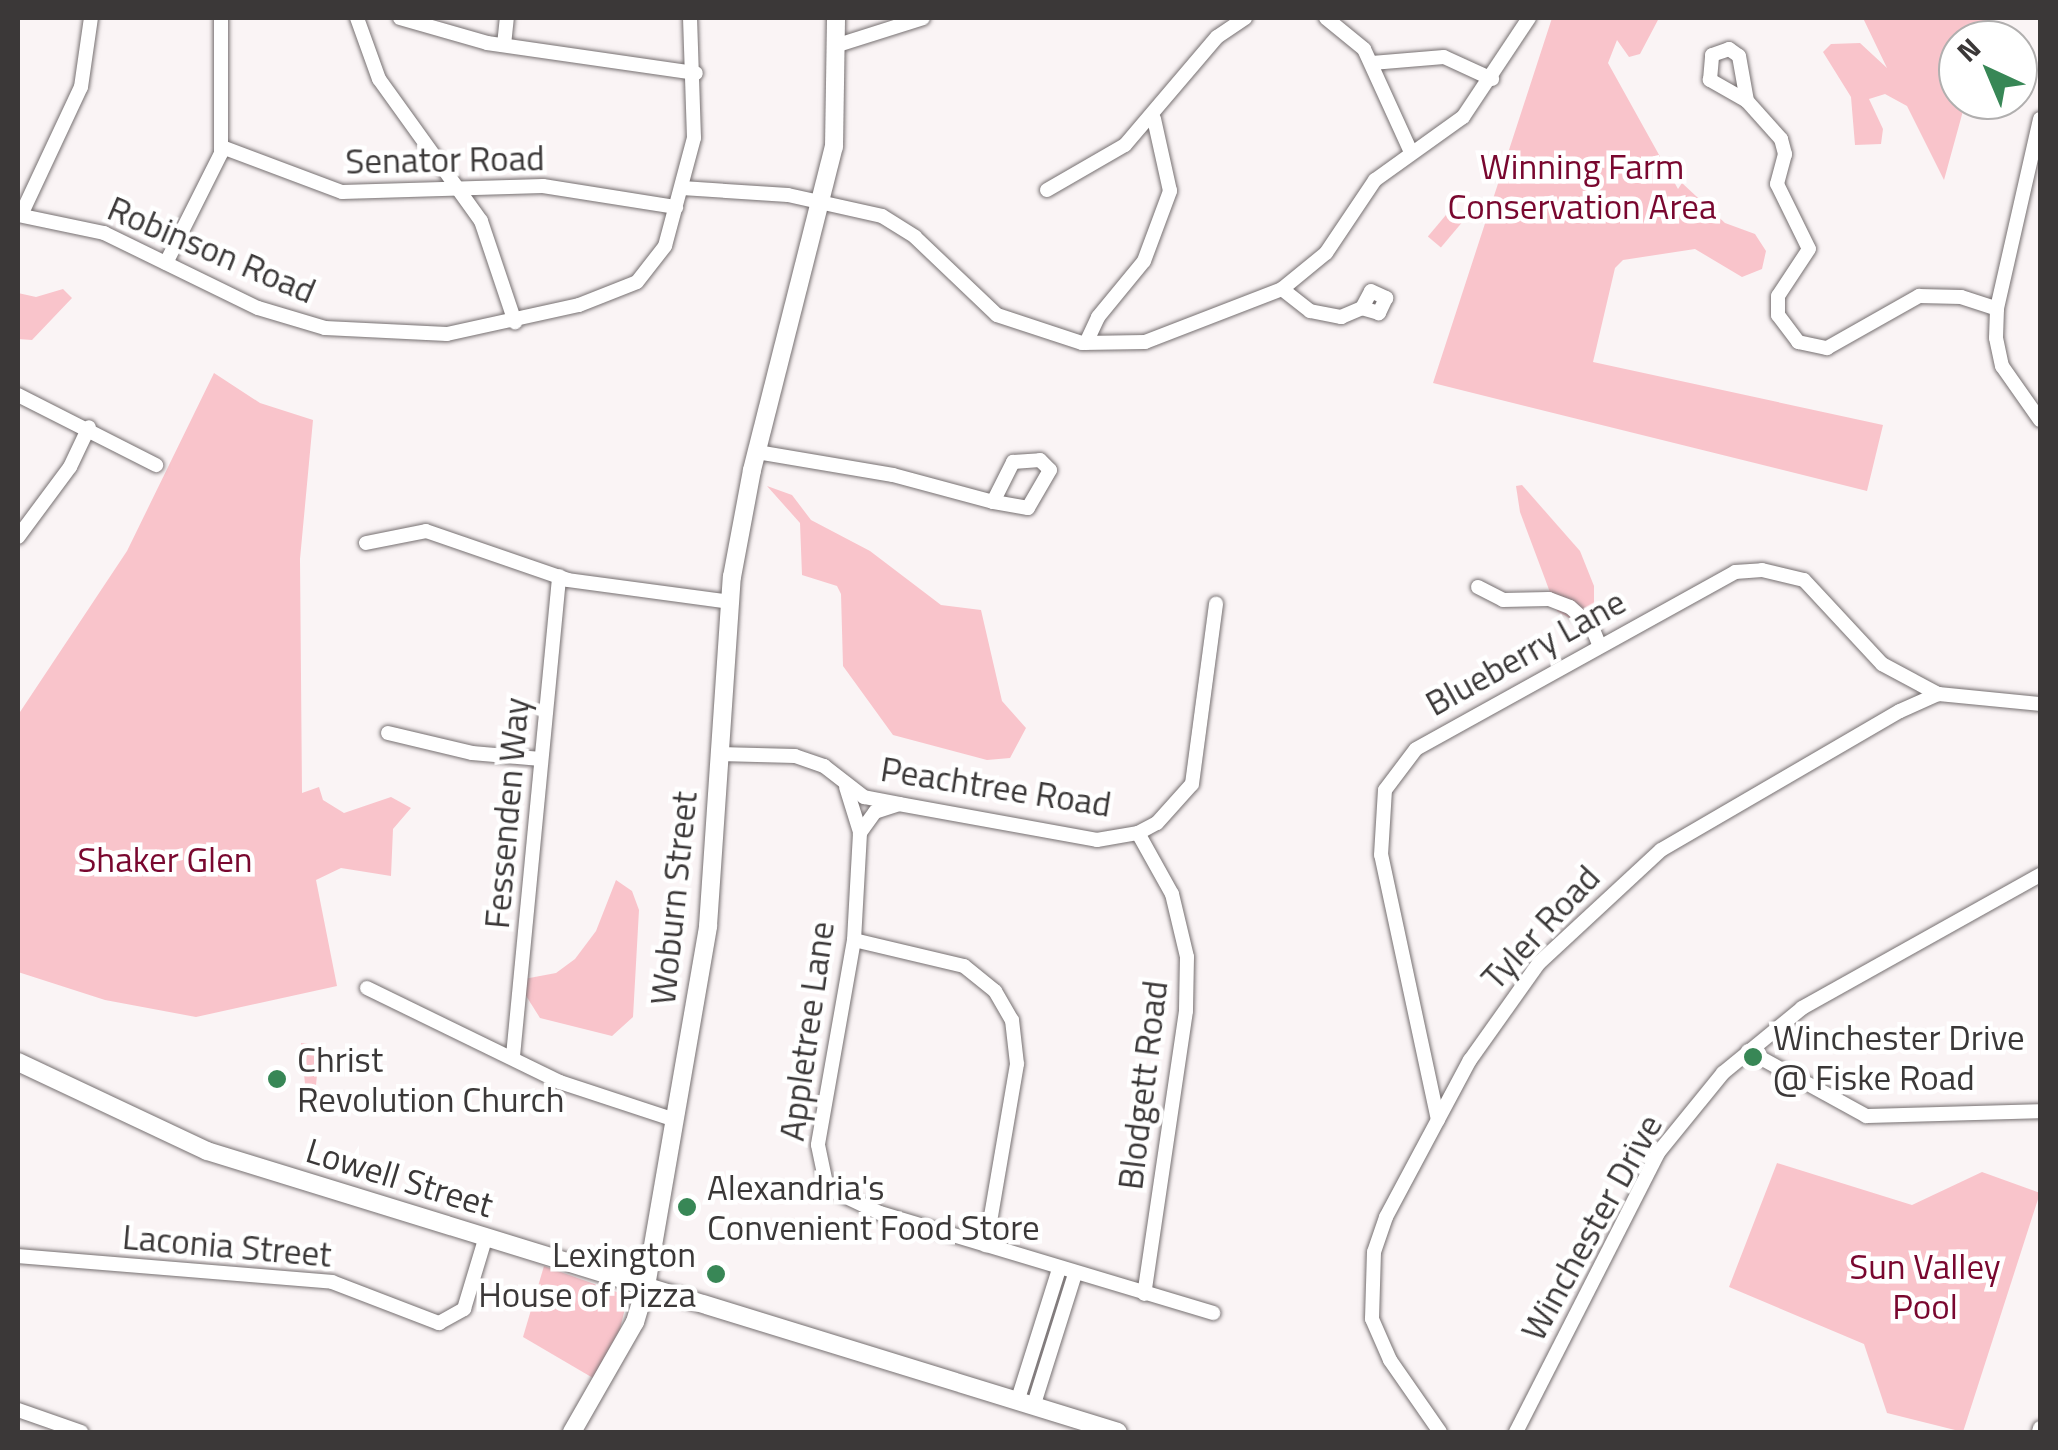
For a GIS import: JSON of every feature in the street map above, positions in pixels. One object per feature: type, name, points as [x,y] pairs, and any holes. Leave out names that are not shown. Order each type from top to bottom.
[{"type":"main road","name":"Woburn Street","points":[[572,1432],[635,1322],[646,1286],[708,926],[730,602],[757,452],[836,128],[836,18]]},
{"type":"main road","name":"Lowell Street","points":[[18,1062],[206,1151],[1118,1432]]},
{"type":"street","points":[[20,215],[81,86],[91,18]]},
{"type":"street","points":[[166,262],[222,147],[221,18]]},
{"type":"street","points":[[356,18],[379,78],[460,189],[493,246],[515,322]]},
{"type":"street","points":[[400,18],[504,45],[696,73]]},
{"type":"street","points":[[504,45],[507,18]]},
{"type":"street","name":"Robinson Road","points":[[20,215],[104,233],[258,308],[325,328],[411,336],[515,322],[637,282],[660,256],[694,138],[696,73],[690,18]]},
{"type":"street","points":[[838,45],[923,18]]},
{"type":"street","points":[[1046,190],[1125,146],[1154,119],[1217,37],[1245,18]]},
{"type":"street","points":[[1326,18],[1352,35],[1372,62],[1410,150]]},
{"type":"street","points":[[682,188],[821,202],[900,225],[997,314],[1086,343],[1145,342],[1282,289],[1326,252],[1375,180],[1410,150],[1462,117],[1492,79],[1529,18]]},
{"type":"street","points":[[1372,62],[1444,56],[1492,79]]},
{"type":"street","points":[[1747,101],[1780,139],[1785,154],[1777,184],[1807,234],[1809,249],[1778,296],[1778,314],[1798,342],[1827,348],[1920,296],[1961,297],[1997,309]]},
{"type":"street","points":[[1086,343],[1098,316],[1144,260],[1170,191],[1154,119]]},
{"type":"street","points":[[2040,119],[1997,309],[2002,366],[2040,420]]},
{"type":"street","name":"Senator Road","points":[[222,147],[332,191],[543,186],[676,207]]},
{"type":"street","points":[[1282,289],[1310,311],[1341,317],[1362,308]]},
{"type":"street","points":[[18,395],[89,427],[156,464]]},
{"type":"street","points":[[18,538],[70,467],[89,427]]},
{"type":"street","points":[[757,452],[894,475],[993,502]]},
{"type":"street","points":[[366,543],[426,531],[559,576],[730,602]]},
{"type":"street","name":"Blueberry Lane","points":[[1438,1120],[1381,855],[1386,790],[1416,749],[1442,730],[1735,572],[1782,572],[1804,580],[1882,664],[1938,694]]},
{"type":"street","name":"Fessenden Way","points":[[513,1056],[559,576]]},
{"type":"street","points":[[1478,588],[1503,600],[1548,599],[1570,607],[1592,627],[1599,644]]},
{"type":"street","name":"Peachtree Road","points":[[719,754],[795,756],[824,766],[845,786],[899,804],[1097,840],[1138,834],[1158,822],[1192,784],[1216,604]]},
{"type":"street","points":[[1938,694],[2040,704]]},
{"type":"street","name":"Tyler Road","points":[[1440,1432],[1390,1360],[1372,1319],[1370,1278],[1386,1217],[1470,1060],[1538,964],[1639,867],[1712,815],[1938,694]]},
{"type":"street","points":[[388,733],[472,753],[541,759]]},
{"type":"street","name":"Appletree Lane","points":[[845,786],[860,833],[854,940],[818,1145],[819,1172],[826,1188],[852,1204],[1213,1313]]},
{"type":"street","points":[[860,833],[875,812],[899,804]]},
{"type":"street","name":"Blodgett Road","points":[[1138,834],[1172,894],[1187,957],[1186,1011],[1144,1294]]},
{"type":"street","name":"Winchester Drive","points":[[1516,1432],[1658,1153],[1748,1051],[1846,981],[2040,875]]},
{"type":"street","points":[[854,940],[964,966],[995,991],[1012,1020],[1017,1064],[986,1245]]},
{"type":"street","points":[[367,988],[601,1098],[675,1120]]},
{"type":"street","points":[[1748,1051],[1866,1116],[2040,1111]]},
{"type":"street","name":"Laconia Street","points":[[18,1256],[332,1282],[441,1323],[463,1310],[486,1236]]},
{"type":"street","points":[[1026,1402],[1059,1269]]},
{"type":"street","points":[[1026,1402],[1075,1274]]},
{"type":"street","points":[[18,1410],[80,1432]]},
{"type":"green space","name":"Winning Farm Conservation Area","points":[[1552,18],[1659,18],[1640,54],[1629,57],[1617,40],[1608,63],[1678,189],[1682,183],[1725,223],[1755,234],[1766,251],[1762,269],[1742,277],[1695,249],[1623,260],[1615,268],[1593,362],[1883,425],[1867,491],[1433,383]]},
{"type":"green space","points":[[1863,18],[1989,18],[1938,20],[1938,120],[1960,120],[1944,180],[1907,106],[1885,94],[1869,99],[1883,129],[1881,144],[1855,145],[1851,97],[1823,52],[1831,44],[1860,43],[1887,68]]},
{"type":"green space","points":[[1451,209],[1464,220],[1441,248],[1428,237]]},
{"type":"green space","points":[[63,289],[72,298],[32,340],[18,339],[18,293],[36,297]]},
{"type":"green space","name":"Shaker Glen","points":[[214,373],[260,403],[313,420],[300,559],[302,793],[319,787],[323,800],[344,813],[391,797],[411,808],[393,829],[391,876],[341,868],[316,880],[337,986],[196,1017],[105,1000],[18,972],[18,715],[127,551]]},
{"type":"green space","points":[[1522,485],[1580,551],[1594,586],[1594,616],[1580,624],[1557,611],[1520,512],[1516,486]]},
{"type":"green space","points":[[767,486],[792,495],[811,520],[870,551],[941,605],[981,610],[1002,701],[1026,728],[1010,758],[987,760],[893,735],[843,666],[841,594],[837,586],[802,575],[800,523]]},
{"type":"green space","points":[[616,880],[632,891],[639,910],[633,1017],[612,1036],[540,1018],[523,991],[524,979],[556,973],[575,959],[596,931]]},
{"type":"green space","points":[[301,1043],[320,1045],[315,1095],[306,1094]]},
{"type":"green space","name":"Sun Valley Pool","points":[[1777,1163],[1912,1205],[1982,1172],[2040,1193],[1963,1432],[1887,1413],[1864,1344],[1729,1287]]},
{"type":"green space","points":[[544,1266],[628,1296],[620,1329],[593,1378],[523,1337]]},
{"type":"place","name":"Winchester Drive @ Fiske Road","points":[[1753,1057]]},
{"type":"place","name":"Christ Revolution Church","points":[[277,1079]]},
{"type":"place","name":"Alexandria's Convenient Food Store","points":[[687,1207]]},
{"type":"place","name":"Lexington House of Pizza","points":[[716,1274]]}]
